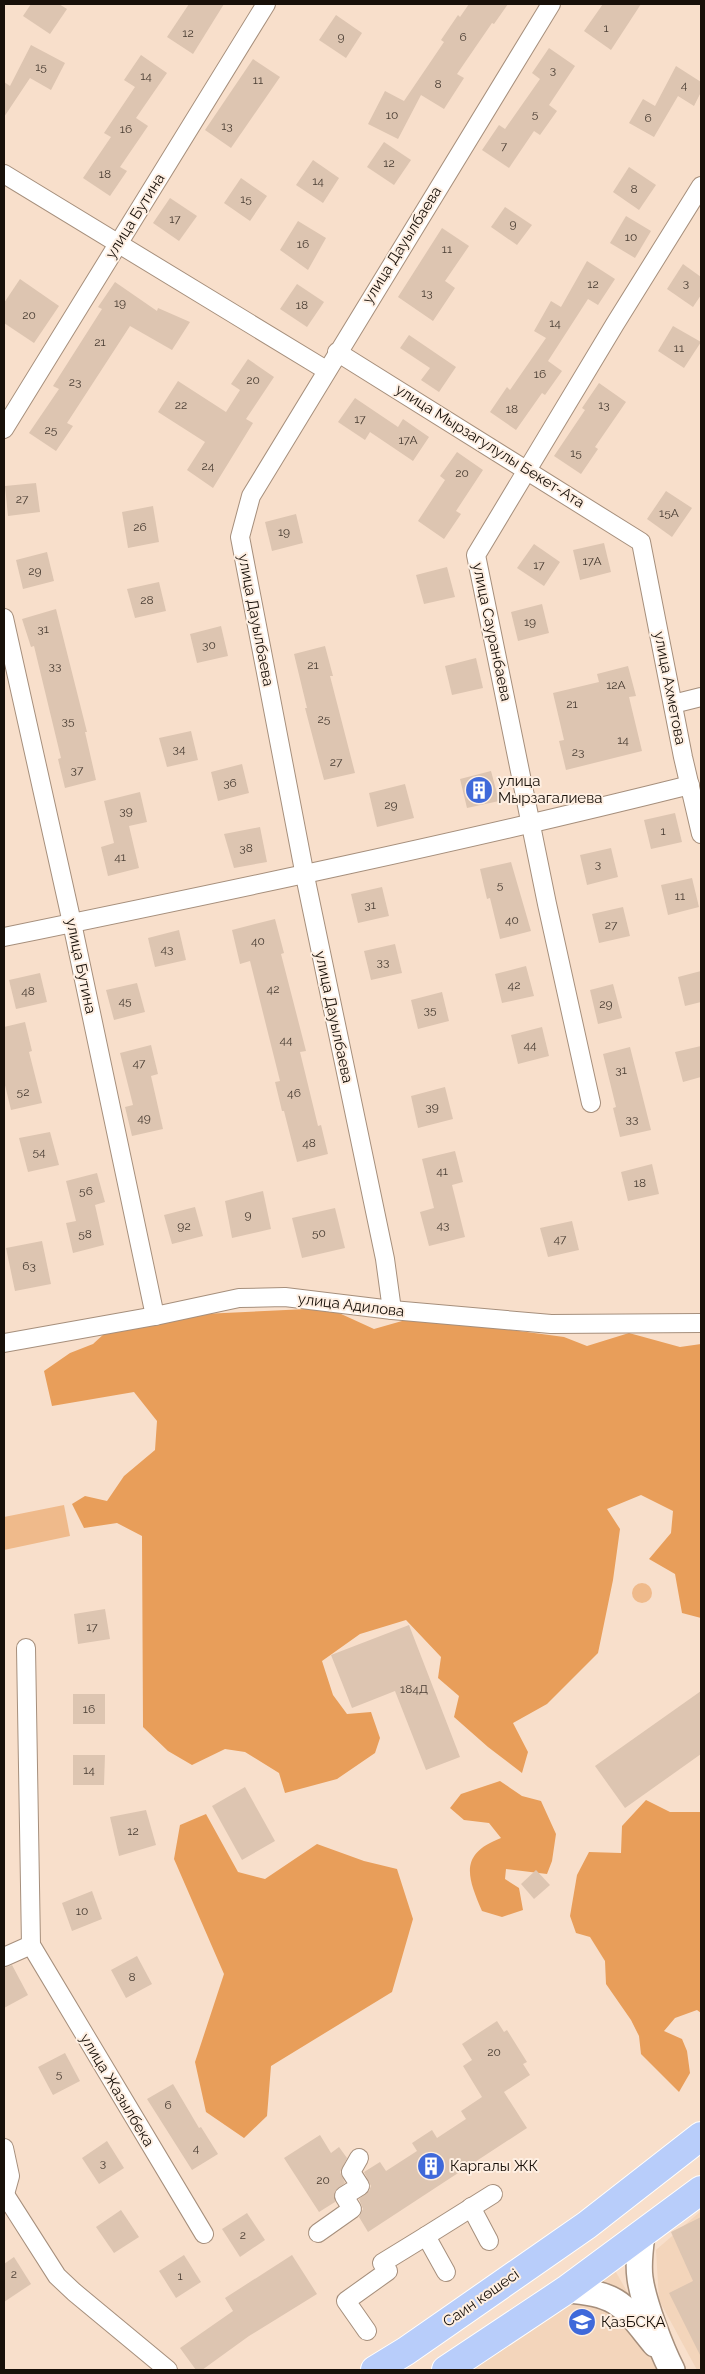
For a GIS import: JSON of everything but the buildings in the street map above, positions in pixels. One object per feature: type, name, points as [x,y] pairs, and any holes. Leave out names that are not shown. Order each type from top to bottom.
[{"type":"main road","name":"Саин көшесі","points":[[375,2370],[406,2351],[587,2225],[701,2136]]},
{"type":"main road","points":[[446,2370],[610,2260],[701,2190]]},
{"type":"street","name":"улица Бутина","points":[[4,429],[266,4]]},
{"type":"street","name":"улица Дауылбаева","points":[[392,1310],[385,1259],[305,876],[240,537],[250,496],[551,4]]},
{"type":"street","points":[[4,174],[326,370]]},
{"type":"street","name":"улица Сауранбаева","points":[[591,1103],[531,825],[476,555],[701,186]]},
{"type":"street","name":"улица Мырзагулулы Бекет-Ата","points":[[337,352],[642,542]]},
{"type":"street","name":"улица Ахметова","points":[[642,542],[673,704],[701,834]]},
{"type":"street","name":"улица Бутина","points":[[4,618],[72,923],[155,1316]]},
{"type":"street","points":[[673,704],[701,697]]},
{"type":"street","points":[[4,937],[305,876],[531,825],[690,785]]},
{"type":"street","name":"улица Адилова","points":[[4,1343],[155,1316],[239,1298],[285,1298],[392,1310],[551,1324],[701,1323]]},
{"type":"street","points":[[4,1958],[30,1945],[26,1648]]},
{"type":"street","name":"улица Жазылбека","points":[[30,1945],[204,2234]]},
{"type":"street","points":[[4,2148],[10,2176],[4,2194],[57,2276],[168,2370]]},
{"type":"street","points":[[318,2233],[352,2210],[344,2196],[360,2186],[351,2172],[359,2158]]},
{"type":"street","points":[[367,2331],[346,2301],[388,2272],[382,2263],[493,2194]]},
{"type":"street","points":[[471,2207],[489,2241]]},
{"type":"street","points":[[642,2235],[639,2259],[640,2280],[668,2362]]},
{"type":"street","points":[[426,2236],[446,2272]]},
{"type":"street","points":[[566,2290],[588,2292],[608,2297],[626,2309],[668,2362]]},
{"type":"shaded area","points":[[328,1308],[374,1329],[416,1317],[564,1337],[587,1346],[629,1333],[680,1347],[701,1344],[701,1618],[682,1613],[675,1574],[649,1559],[671,1533],[673,1511],[641,1495],[607,1509],[620,1529],[613,1580],[598,1653],[547,1704],[513,1723],[528,1752],[522,1773],[488,1747],[454,1717],[459,1696],[438,1678],[441,1657],[406,1620],[360,1634],[322,1661],[333,1695],[347,1714],[371,1712],[380,1738],[375,1753],[337,1779],[285,1793],[279,1773],[245,1752],[225,1749],[192,1765],[168,1751],[143,1727],[142,1536],[117,1523],[84,1528],[72,1504],[85,1496],[107,1501],[124,1476],[155,1450],[157,1421],[134,1392],[52,1406],[44,1371],[70,1353],[93,1344],[105,1333],[203,1314]]},
{"type":"shaded area","points":[[64,1505],[70,1536],[4,1550],[4,1517]]},
{"type":"shaded area","points":[[642,1583],[649,1586],[652,1593],[649,1600],[642,1603],[635,1600],[632,1593],[635,1586]]},
{"type":"shaded area","points":[[500,1781],[522,1796],[541,1801],[556,1834],[552,1861],[547,1874],[506,1869],[505,1879],[519,1888],[523,1910],[502,1917],[482,1911],[470,1877],[470,1867],[478,1851],[501,1838],[489,1823],[464,1820],[450,1808],[461,1794]]},
{"type":"shaded area","points":[[646,1800],[670,1812],[701,1812],[701,2013],[697,2010],[675,2018],[664,2031],[682,2039],[687,2051],[690,2073],[679,2092],[641,2054],[639,2036],[631,2020],[606,1984],[605,1961],[590,1937],[576,1933],[570,1916],[577,1875],[589,1852],[621,1853],[622,1826]]},
{"type":"shaded area","points":[[206,1814],[238,1872],[265,1879],[317,1844],[364,1861],[397,1869],[413,1919],[392,1992],[271,2066],[267,2116],[244,2138],[206,2112],[195,2062],[224,1974],[174,1859],[180,1825]]},
{"type":"shaded area","points":[[701,2211],[701,2370],[697,2370],[659,2300],[656,2250]]},
{"type":"shaded area","name":"ҚазБСҚА","points":[[609,2260],[672,2370],[446,2370]]},
{"type":"place","name":"улица Мырзагалиева","points":[[479,790]]},
{"type":"place","name":"Каргалы ЖК","points":[[431,2166]]},
{"type":"place","name":"ҚазБСҚА","points":[[582,2322]]}]
